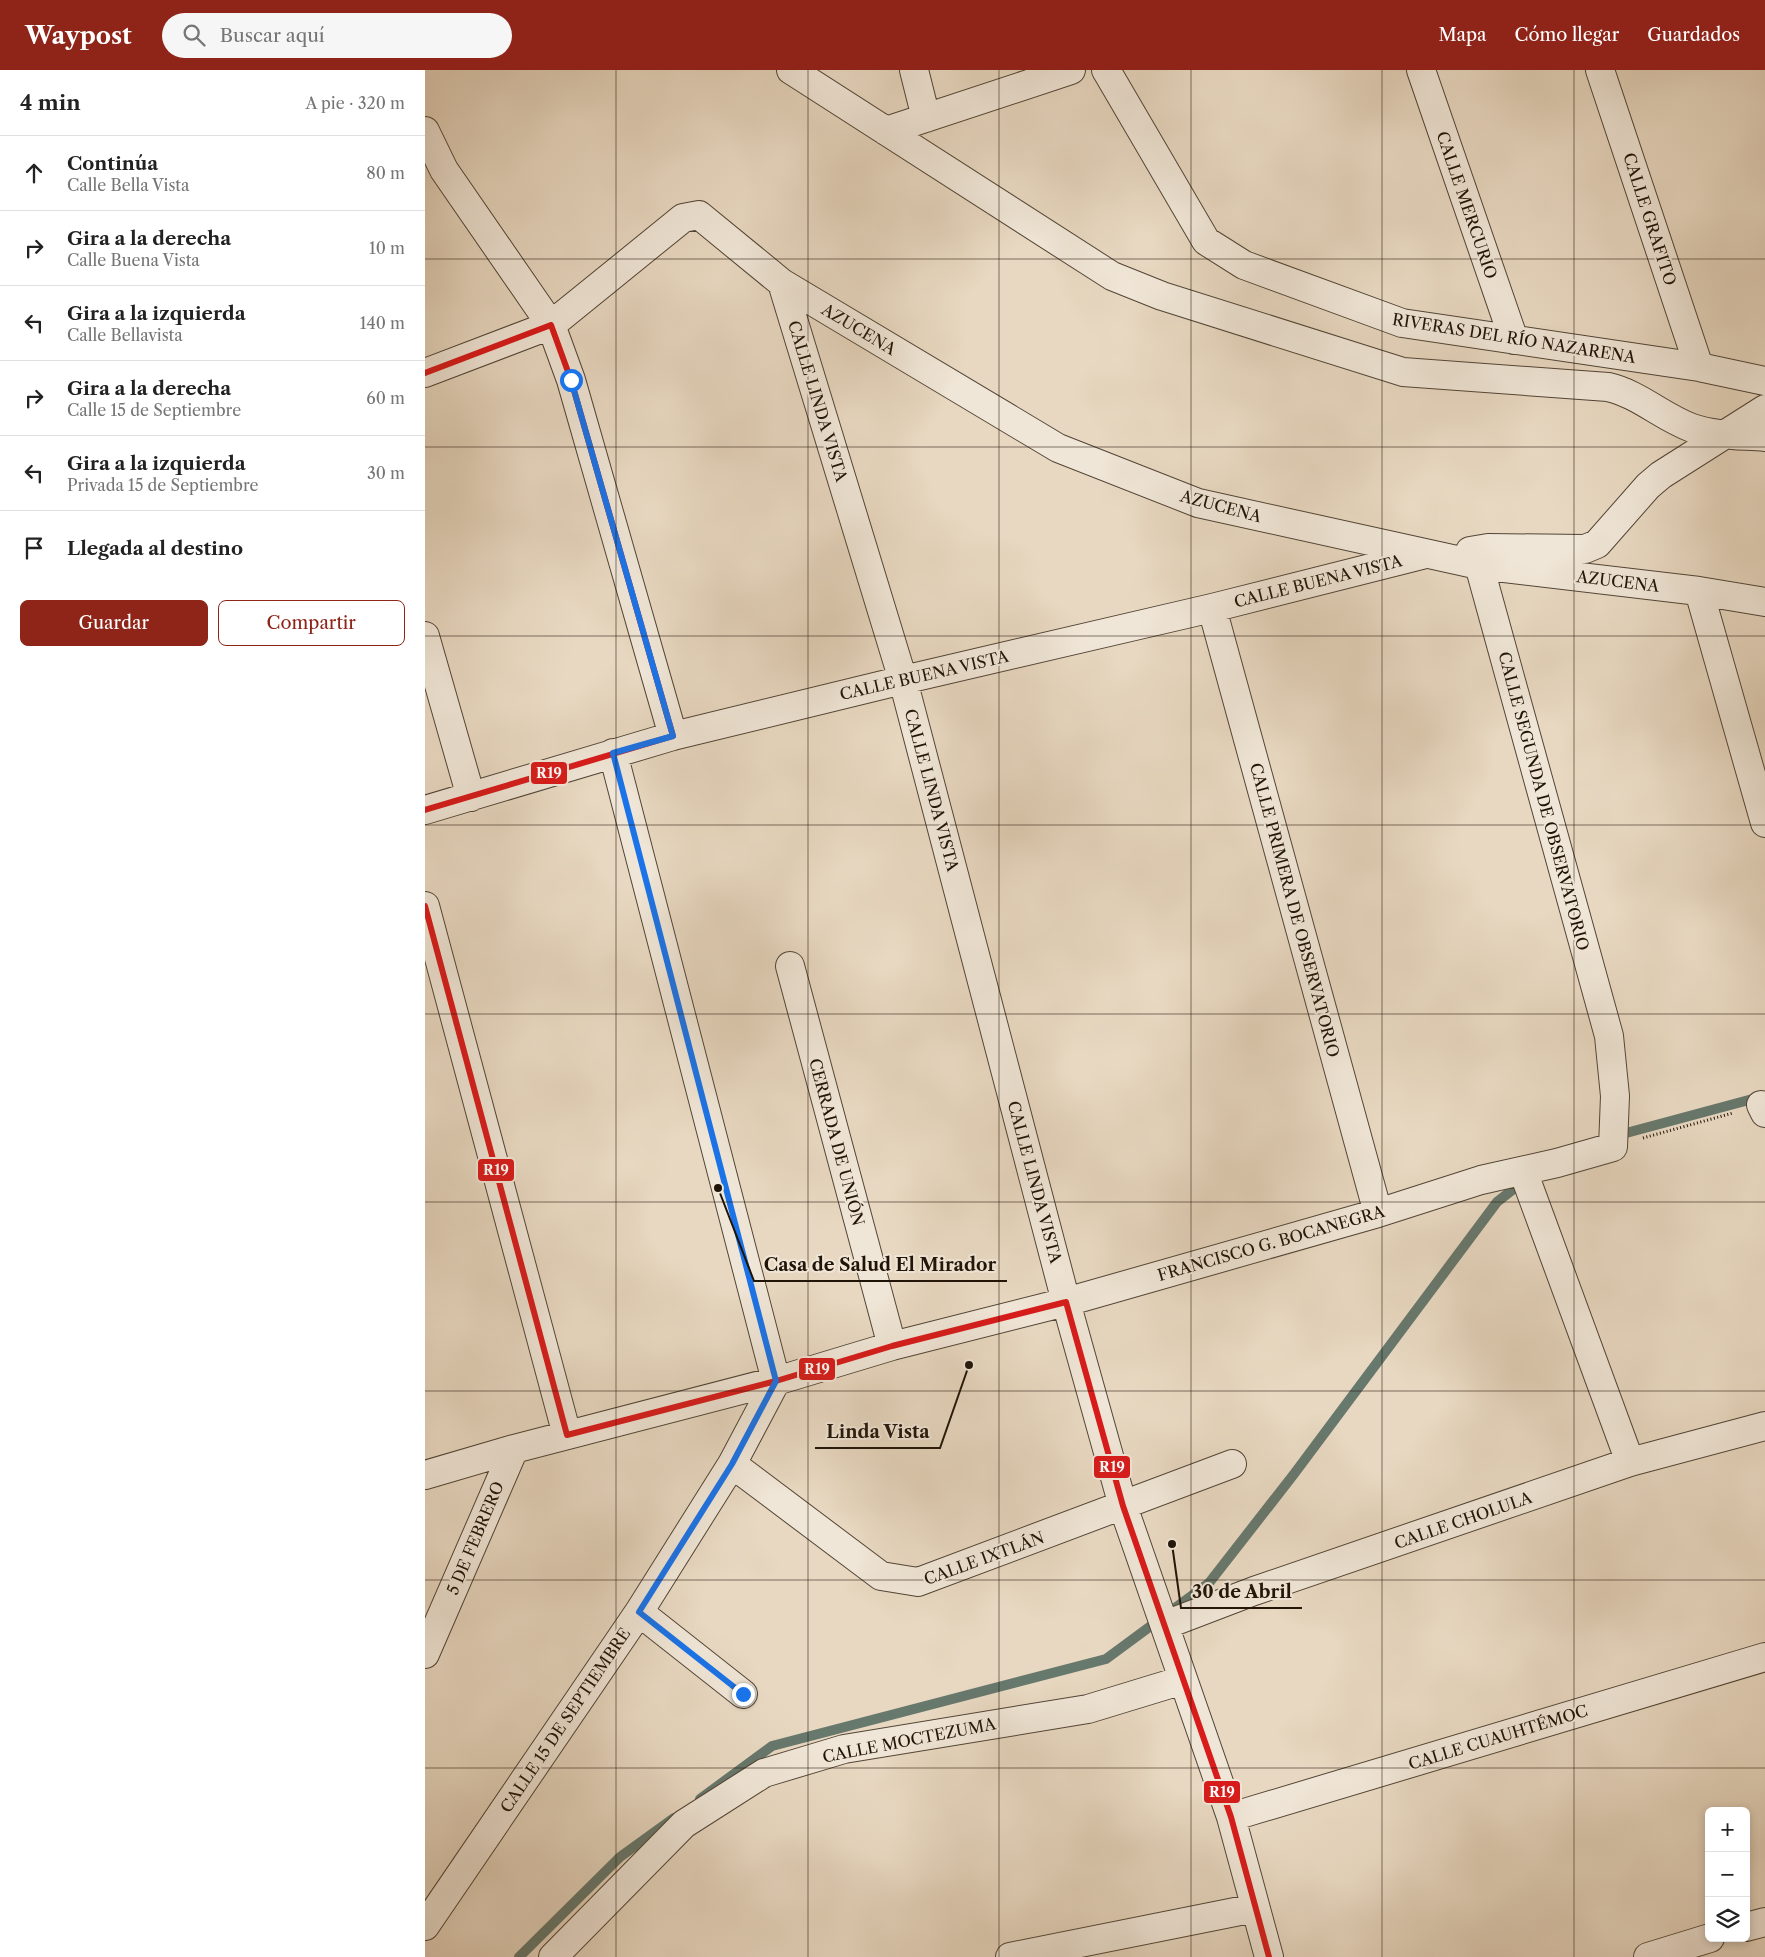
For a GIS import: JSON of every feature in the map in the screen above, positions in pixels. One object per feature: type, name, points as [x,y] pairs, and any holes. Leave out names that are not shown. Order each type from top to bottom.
[{"type":"street","points":[[791,70],[1112,276],[1161,296],[1403,372],[1608,387],[1621,390],[1690,427],[1709,432],[1765,437]]},
{"type":"street","points":[[914,70],[926,118]]},
{"type":"street","points":[[886,131],[1040,75],[1071,70]]},
{"type":"street","name":"RIVERAS DEL RÍO NAZARENA","points":[[1106,70],[1206,241],[1244,265],[1402,323],[1699,368],[1765,381]]},
{"type":"street","name":"CALLE MERCURIO","points":[[1421,70],[1514,340]]},
{"type":"street","name":"CALLE GRAFITO","points":[[1600,70],[1699,368]]},
{"type":"street","points":[[425,131],[435,174],[551,325],[571,380],[673,736]]},
{"type":"street","name":"AZUCENA","points":[[551,325],[683,218],[699,215],[782,283],[1059,448],[1198,503],[1479,565],[1699,591],[1765,602]]},
{"type":"street","name":"CALLE LINDA VISTA","points":[[782,283],[903,680],[1066,1302],[1123,1506],[1231,1817],[1269,1957]]},
{"type":"street","points":[[425,373],[551,325]]},
{"type":"street","points":[[1427,554],[1480,551],[1487,548],[1585,549],[1597,544],[1648,486],[1661,475],[1765,409]]},
{"type":"street","name":"CALLE BUENA VISTA","points":[[425,810],[673,736],[1212,608],[1427,554]]},
{"type":"street","name":"CALLE SEGUNDA DE OBSERVATORIO","points":[[1479,565],[1609,1036],[1615,1096],[1613,1147]]},
{"type":"street","points":[[1699,591],[1765,823]]},
{"type":"street","name":"CALLE PRIMERA DE OBSERVATORIO","points":[[1212,608],[1378,1212]]},
{"type":"street","points":[[425,636],[471,797]]},
{"type":"street","points":[[613,753],[776,1381]]},
{"type":"street","points":[[425,906],[567,1435]]},
{"type":"street","name":"CERRADA DE UNIÓN","points":[[790,966],[892,1346]]},
{"type":"street","name":"FRANCISCO G. BOCANEGRA","points":[[425,1475],[514,1449],[776,1381],[892,1346],[1066,1302],[1378,1212],[1481,1180],[1613,1147]]},
{"type":"street","points":[[1523,1171],[1630,1462]]},
{"type":"street","name":"CALLE 15 DE SEPTIEMBRE","points":[[425,1926],[639,1612],[732,1464],[776,1381]]},
{"type":"street","name":"CALLE CHOLULA","points":[[1165,1625],[1254,1591],[1630,1462],[1765,1426]]},
{"type":"street","name":"5 DE FEBRERO","points":[[425,1654],[514,1449]]},
{"type":"street","name":"CALLE IXTLÁN","points":[[732,1464],[881,1576],[918,1582],[1232,1464]]},
{"type":"street","points":[[639,1612],[743,1694]]},
{"type":"street","name":"CALLE CUAUHTÉMOC","points":[[1231,1817],[1765,1656]]},
{"type":"street","name":"CALLE MOCTEZUMA","points":[[553,1957],[684,1824],[764,1773],[844,1749],[1088,1709],[1183,1680]]},
{"type":"street","points":[[1010,1957],[1255,1908]]},
{"type":"street","points":[[1750,1926],[1765,1922]]},
{"type":"street","points":[[1648,1957],[1705,1940]]},
{"type":"path","points":[[1613,1147],[1763,1109]]},
{"type":"waterway","points":[[1615,1136],[1760,1097]]},
{"type":"waterway","points":[[700,1799],[772,1746],[1106,1659],[1209,1583],[1294,1474],[1497,1202],[1525,1180]]},
{"type":"waterway","points":[[519,1957],[620,1857],[674,1818]]},
{"type":"transit line","name":"R19","points":[[551,325],[571,380],[673,736]]},
{"type":"transit line","name":"R19","points":[[425,373],[551,325]]},
{"type":"transit line","name":"R19","points":[[425,810],[673,736]]},
{"type":"transit line","name":"R19","points":[[425,906],[567,1435]]},
{"type":"transit line","name":"R19","points":[[1066,1302],[1123,1506],[1231,1817],[1269,1957]]},
{"type":"transit line","name":"R19","points":[[567,1435],[776,1381],[892,1346],[1066,1302]]},
{"type":"place","name":"Casa de Salud El Mirador","points":[[718,1188]]},
{"type":"place","name":"Linda Vista","points":[[969,1365]]},
{"type":"place","name":"30 de Abril","points":[[1172,1544]]},
{"type":"route","points":[[571,380],[673,736],[613,753],[776,1381],[732,1464],[639,1612],[743,1694]]}]
